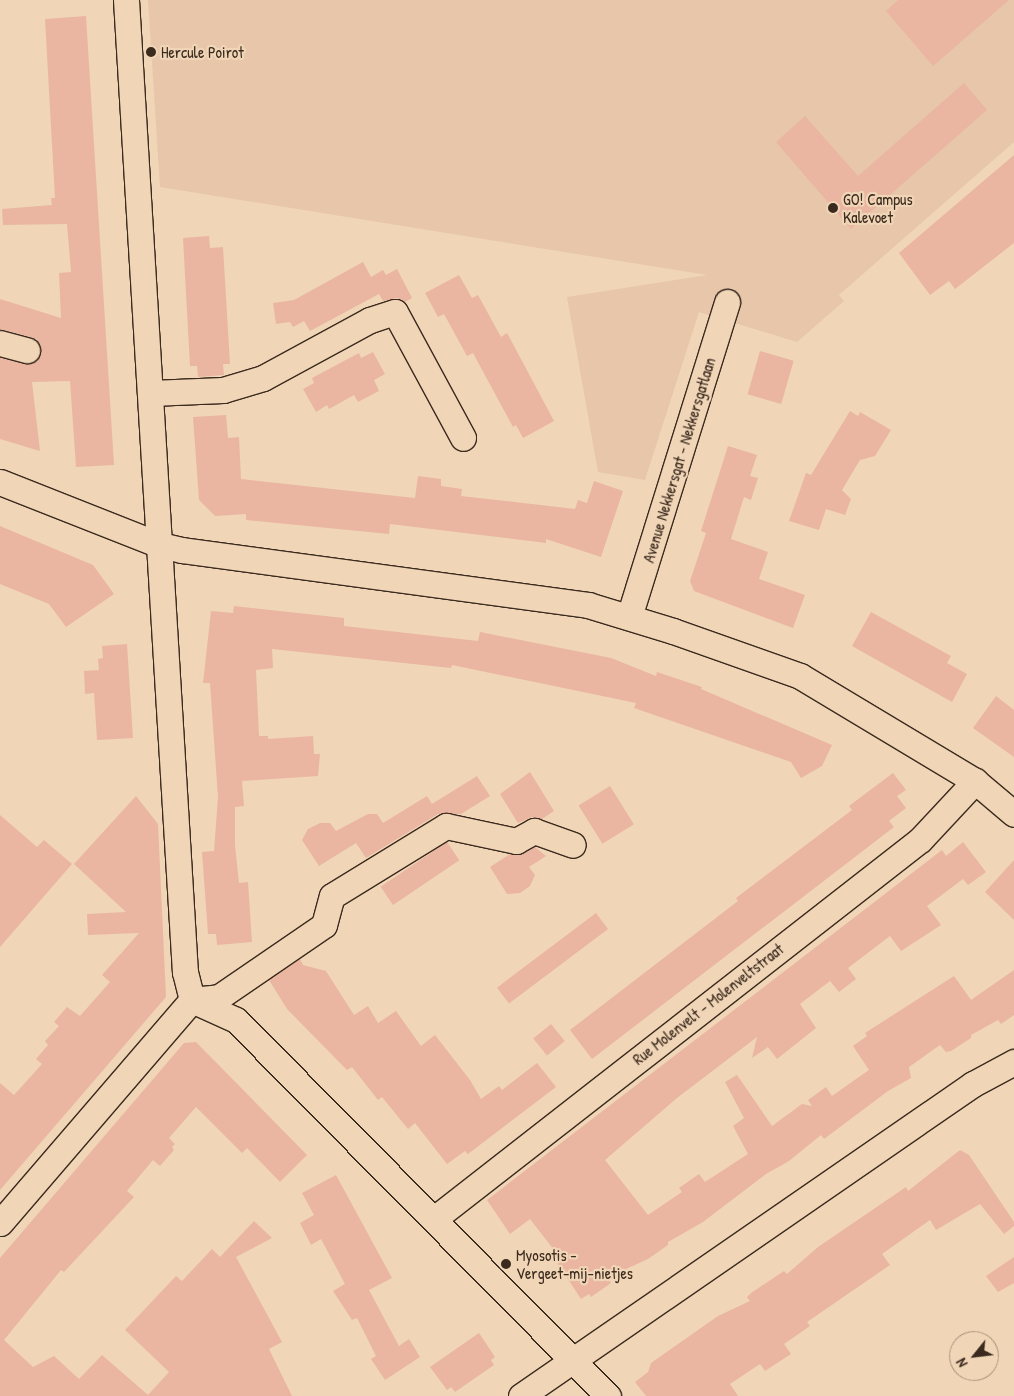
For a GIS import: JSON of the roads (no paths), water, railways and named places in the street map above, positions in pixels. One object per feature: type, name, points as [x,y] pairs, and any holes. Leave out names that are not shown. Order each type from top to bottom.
[{"type":"street","points":[[126,0],[185,972],[192,1000]]},
{"type":"street","name":"Avenue Nekkersgat - Nekkersgatlaan","points":[[629,617],[727,302]]},
{"type":"street","points":[[151,393],[223,390],[263,378],[370,320],[395,312],[463,438]]},
{"type":"street","points":[[0,343],[27,350]]},
{"type":"street","points":[[0,482],[160,545],[588,604],[629,617],[800,676],[975,781],[1014,814]]},
{"type":"street","name":"Rue Molenvelt - Molenveltstraat","points":[[434,1219],[920,840],[975,781]]},
{"type":"street","points":[[0,1223],[192,1000],[219,997],[324,925],[332,896],[446,826],[516,841],[534,830],[573,845]]},
{"type":"street","points":[[192,1000],[236,1020],[608,1396]]},
{"type":"street","points":[[521,1396],[974,1084],[1014,1062]]},
{"type":"place","name":"Hercule Poirot","points":[[151,52]]},
{"type":"place","name":"GO! Campus Kalevoet","points":[[833,208]]},
{"type":"place","name":"Myosotis - Vergeet-mij-nietjes","points":[[506,1264]]}]
